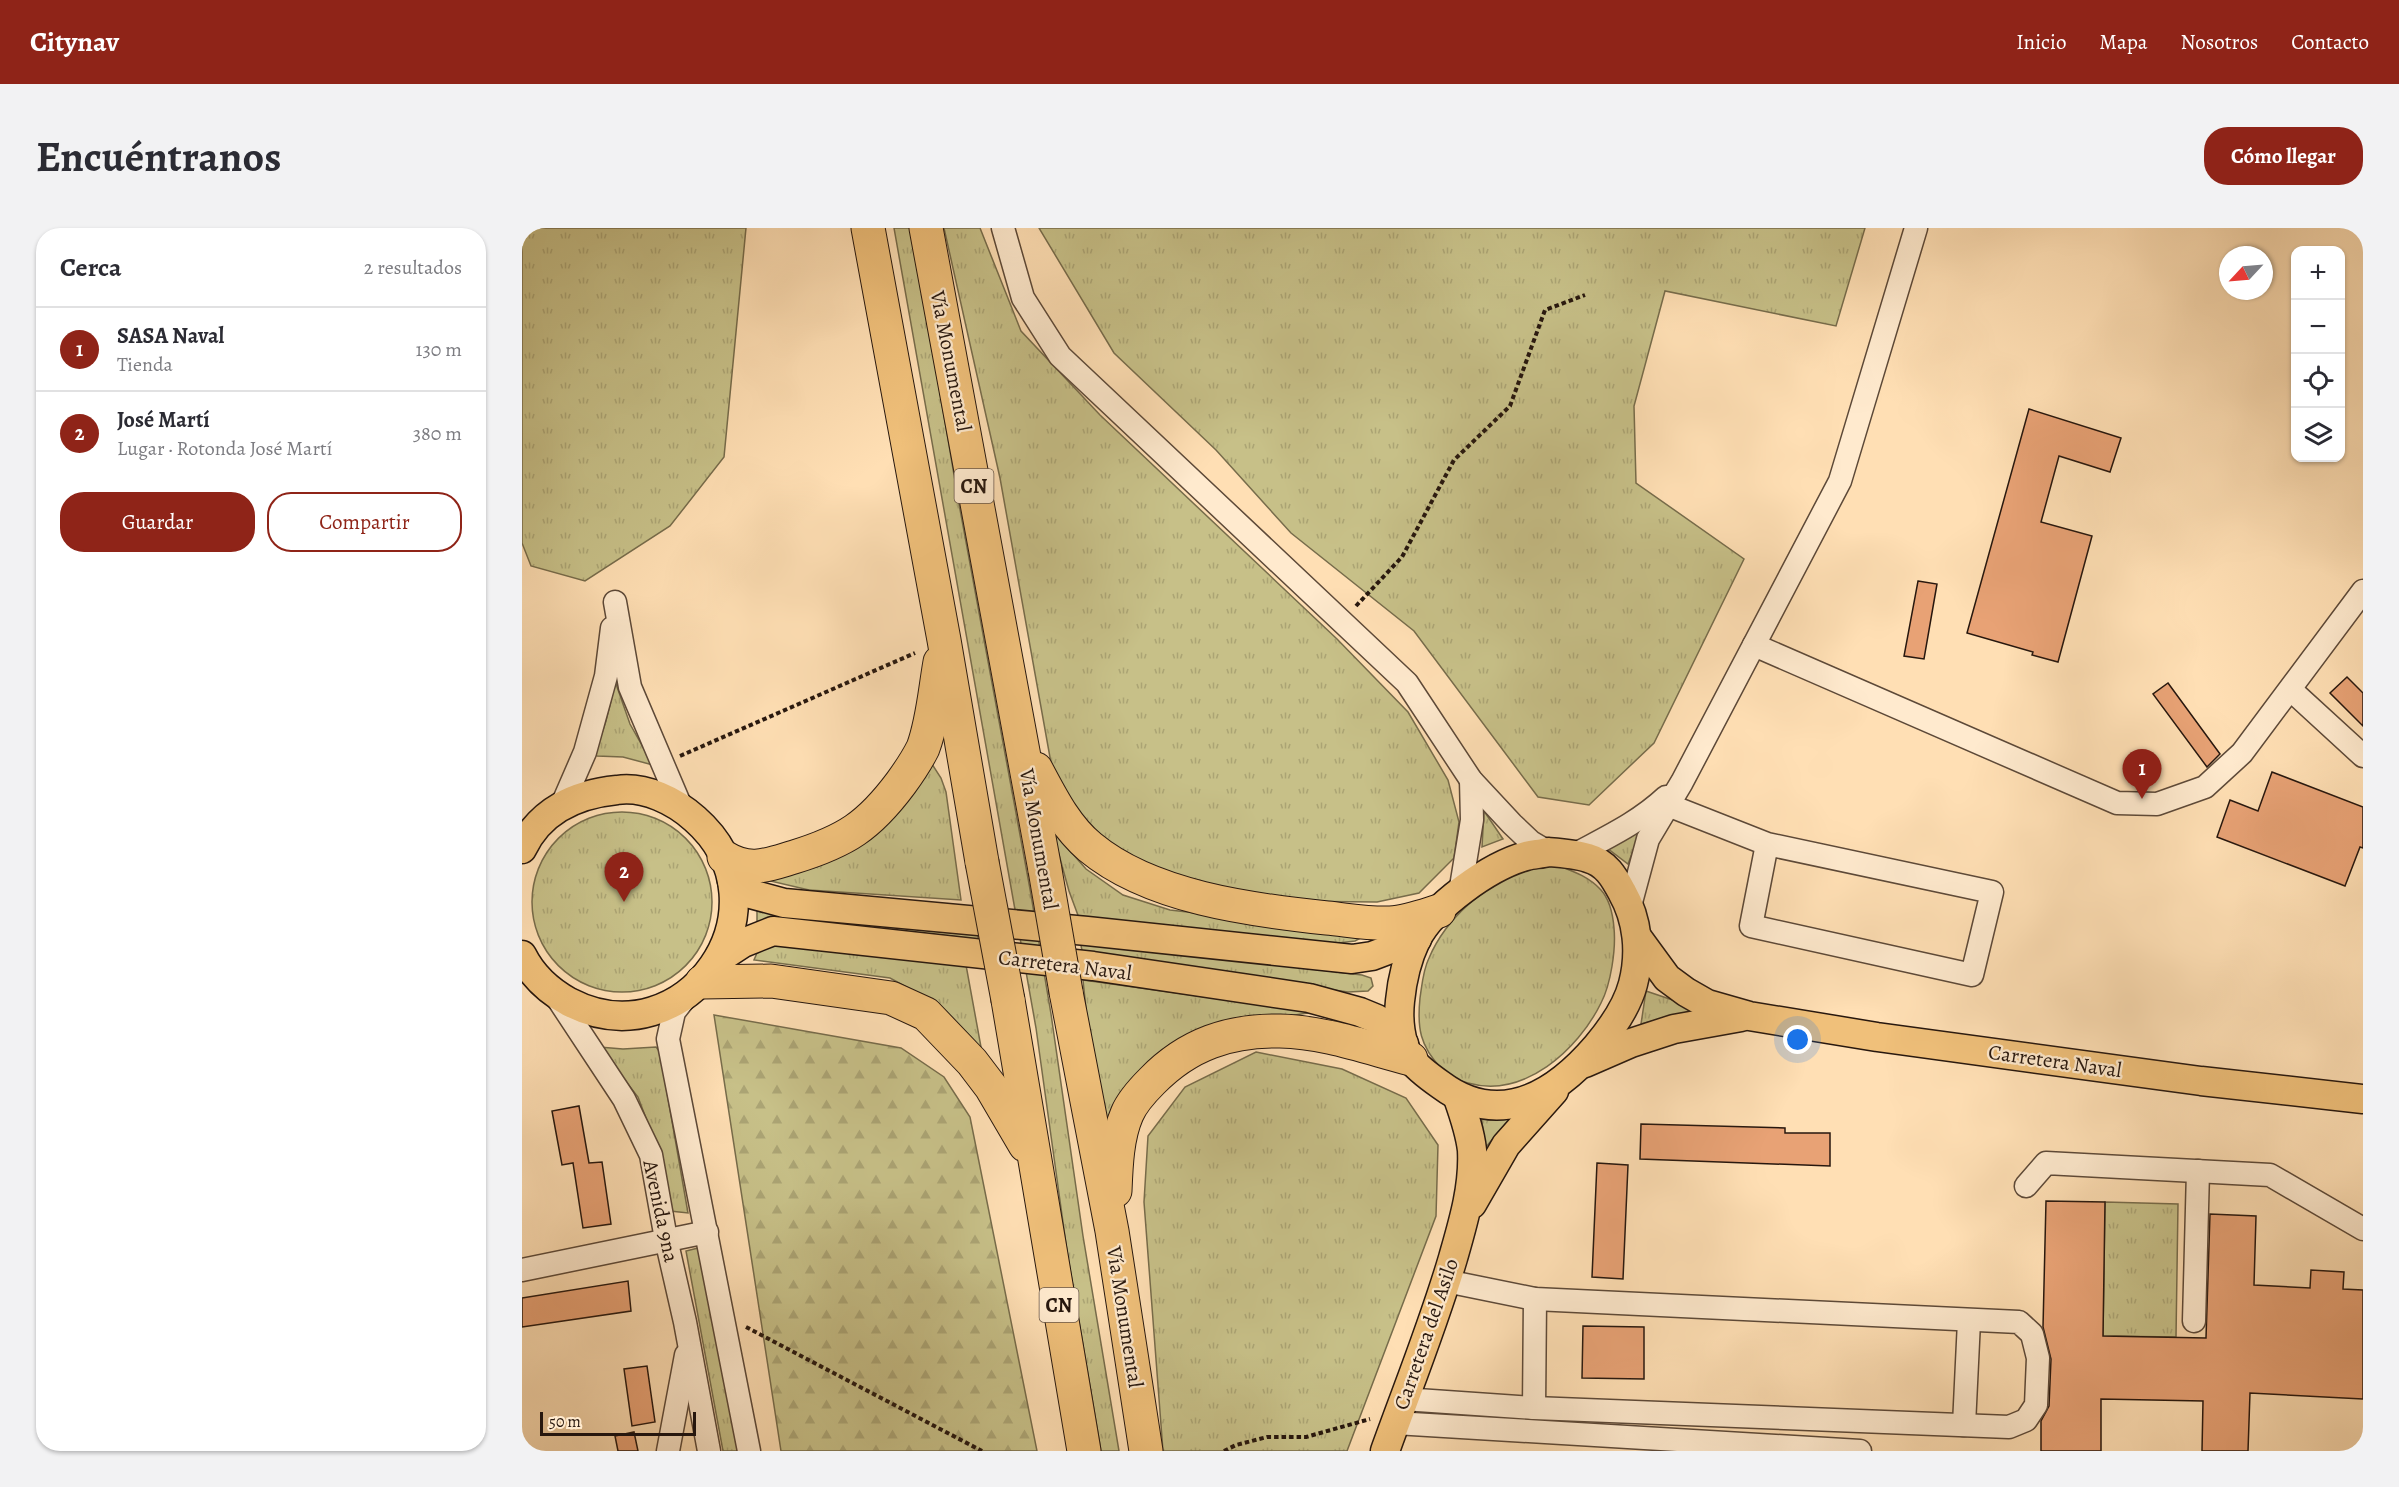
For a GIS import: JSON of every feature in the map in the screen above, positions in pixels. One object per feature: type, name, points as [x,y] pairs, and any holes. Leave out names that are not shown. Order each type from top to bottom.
[{"type":"highway","name":"CN","points":[[868,228],[1008,1000],[1084,1451]]},
{"type":"highway","name":"Vía Monumental","points":[[926,228],[1112,1231],[1146,1451]]},
{"type":"highway","points":[[728,869],[739,866],[760,867],[808,852],[848,836],[880,811],[911,769],[922,748],[930,722],[944,640]]},
{"type":"highway","points":[[1022,744],[1063,818],[1088,846],[1120,869],[1148,881],[1182,893],[1279,913],[1392,923],[1417,919],[1449,902]]},
{"type":"highway","points":[[704,978],[771,981],[891,998],[926,1014],[972,1062],[991,1087],[1034,1160]]},
{"type":"highway","points":[[1112,1231],[1117,1154],[1127,1114],[1145,1088],[1165,1068],[1193,1048],[1234,1034],[1281,1031],[1407,1051]]},
{"type":"main road","points":[[522,849],[526,839],[545,812],[591,793],[622,789],[653,794],[681,807],[706,829],[728,869],[734,908],[730,934],[704,978]]},
{"type":"main road","points":[[1407,1051],[1399,1020],[1401,985],[1417,939],[1449,902],[1505,864],[1526,856],[1561,854],[1588,858],[1600,863],[1613,874],[1630,906],[1637,937]]},
{"type":"main road","name":"Carretera Naval","points":[[728,869],[747,893],[784,903],[1352,958],[1372,956],[1417,939]]},
{"type":"main road","name":"Carretera Naval","points":[[524,963],[554,993],[586,1010],[621,1016],[657,1010],[704,978],[743,943],[773,931],[1094,966],[1309,998],[1360,1012],[1377,1019],[1390,1028],[1407,1051],[1433,1079],[1458,1098]]},
{"type":"main road","name":"Carretera Naval","points":[[1637,937],[1667,978],[1686,992],[1707,1004],[1749,1016],[1877,1037],[2201,1082],[2363,1099]]},
{"type":"main road","name":"Carretera del Asilo","points":[[1465,1216],[1506,1145],[1606,1035],[1625,1006],[1633,985],[1638,956],[1637,937]]},
{"type":"main road","name":"Carretera Naval","points":[[1571,1073],[1630,1043],[1674,1029],[1749,1016]]},
{"type":"main road","points":[[1458,1098],[1484,1105],[1513,1104],[1540,1095],[1571,1073]]},
{"type":"main road","name":"Carretera del Asilo","points":[[1385,1451],[1446,1281],[1465,1216],[1471,1181],[1472,1150],[1458,1098]]},
{"type":"street","points":[[1003,228],[1023,298],[1059,356],[1407,683],[1471,780],[1531,842],[1561,854],[1623,830],[1649,813],[1682,782]]},
{"type":"street","points":[[1630,906],[1648,839],[1682,782],[1840,481],[1916,228]]},
{"type":"street","points":[[1754,645],[2117,803],[2157,804],[2205,787],[2242,753],[2363,591]]},
{"type":"street","points":[[545,812],[585,752],[606,676],[615,602],[630,687],[681,807]]},
{"type":"street","points":[[2291,690],[2363,756]]},
{"type":"street","points":[[1449,902],[1472,820],[1471,780]]},
{"type":"street","points":[[1668,806],[1767,844],[1992,892],[1972,975],[1751,926],[1767,844]]},
{"type":"street","name":"Avenida 9na","points":[[704,978],[674,1012],[668,1039],[749,1451]]},
{"type":"street","name":"Avenida 9na","points":[[554,993],[624,1099],[651,1155],[709,1451]]},
{"type":"street","points":[[2026,1186],[2046,1163],[2270,1175],[2363,1229]]},
{"type":"street","points":[[2194,1321],[2198,1171]]},
{"type":"street","points":[[522,1270],[707,1232]]},
{"type":"street","points":[[1399,1410],[1534,1408],[2009,1427],[2026,1420],[2036,1405],[2038,1358],[2032,1334],[2019,1322],[1535,1299],[1446,1281]]},
{"type":"street","points":[[1534,1408],[1535,1299]]},
{"type":"street","points":[[1964,1425],[1969,1321]]},
{"type":"street","points":[[668,1451],[689,1341]]},
{"type":"street","points":[[1399,1410],[1714,1447],[1860,1451]]},
{"type":"path","points":[[1341,622],[1402,556],[1454,460],[1510,406],[1545,310],[1585,295]]},
{"type":"path","points":[[663,764],[944,640]]},
{"type":"path","points":[[722,1315],[982,1451]]},
{"type":"path","points":[[1224,1451],[1236,1444],[1268,1437],[1306,1437],[1399,1410]]},
{"type":"green space","points":[[522,228],[746,228],[724,457],[670,526],[585,581],[531,566],[522,543]]},
{"type":"green space","points":[[894,228],[912,228],[959,504],[1030,889],[1051,1014],[1083,1236],[1119,1451],[1101,1451],[1067,1251],[1036,1028]]},
{"type":"green space","points":[[944,228],[980,228],[1021,331],[1100,415],[1337,639],[1408,712],[1448,780],[1459,822],[1454,858],[1419,893],[1377,902],[1272,901],[1167,881],[1077,822],[1051,763],[1000,478]]},
{"type":"green space","points":[[1039,228],[1865,228],[1836,326],[1665,291],[1634,406],[1636,483],[1744,559],[1654,743],[1589,805],[1538,797],[1414,631],[1291,533],[1216,450],[1114,353]]},
{"type":"green space","points":[[616,684],[630,724],[653,765],[623,757],[597,756],[594,753],[604,728]]},
{"type":"green space","points":[[930,761],[941,778],[946,792],[961,900],[809,890],[758,878]]},
{"type":"green space","points":[[1484,811],[1503,839],[1482,847]]},
{"type":"green space","points":[[622,812],[656,819],[672,827],[686,838],[697,852],[705,868],[712,902],[705,936],[697,952],[686,966],[672,977],[656,985],[622,992],[588,985],[572,977],[558,966],[547,952],[539,936],[532,902],[539,868],[547,852],[558,838],[572,827],[588,819]]},
{"type":"green space","points":[[1050,822],[1057,836],[1086,869],[1123,895],[1170,910],[1370,933],[1355,941],[1330,944],[1079,918]]},
{"type":"green space","points":[[1641,830],[1628,864],[1607,848]]},
{"type":"green space","points":[[1559,866],[1582,875],[1596,885],[1607,898],[1613,918],[1613,956],[1608,986],[1601,1003],[1591,1021],[1564,1053],[1547,1067],[1529,1077],[1509,1084],[1489,1086],[1457,1079],[1444,1071],[1428,1052],[1420,1028],[1420,998],[1424,973],[1436,943],[1457,916],[1482,893],[1527,870]]},
{"type":"green space","points":[[757,910],[978,932],[978,941],[757,921]]},
{"type":"green space","points":[[1080,941],[1362,975],[1371,978],[1373,986],[1368,991],[1348,992],[1083,955]]},
{"type":"green space","points":[[776,943],[966,965],[983,1058],[940,1005],[890,978],[754,960],[757,953]]},
{"type":"green space","points":[[1083,980],[1314,1012],[1231,1025],[1169,1045],[1147,1066],[1111,1126],[1096,1105]]},
{"type":"green space","points":[[1646,991],[1699,1009],[1641,1024]]},
{"type":"green space","points":[[714,1015],[901,1048],[944,1077],[970,1117],[1037,1451],[781,1451]]},
{"type":"green space","points":[[599,1047],[623,1049],[656,1047],[660,1052],[688,1213],[670,1211],[655,1142],[638,1097]]},
{"type":"green space","points":[[1256,1052],[1342,1069],[1406,1098],[1438,1145],[1436,1216],[1347,1451],[1163,1451],[1144,1202],[1148,1136],[1185,1087]]},
{"type":"green space","points":[[1481,1113],[1515,1113],[1485,1148]]},
{"type":"green space","points":[[2105,1202],[2178,1204],[2176,1337],[2103,1336]]},
{"type":"green space","points":[[702,1247],[739,1451],[723,1451],[686,1251]]},
{"type":"building","points":[[2029,409],[2121,438],[2110,472],[2059,456],[2041,522],[2092,536],[2058,662],[2032,655],[2033,652],[1967,633]]},
{"type":"building","points":[[1918,581],[1937,584],[1924,659],[1904,656]]},
{"type":"building","points":[[2347,677],[2363,693],[2363,726],[2330,693]]},
{"type":"building","points":[[2168,683],[2220,754],[2207,767],[2153,694]]},
{"type":"building","points":[[2272,772],[2363,807],[2363,848],[2360,847],[2345,886],[2217,837],[2230,800],[2258,811]]},
{"type":"building","points":[[579,1106],[589,1163],[602,1162],[611,1224],[583,1228],[573,1163],[562,1165],[552,1111]]},
{"type":"building","points":[[1641,1124],[1785,1128],[1785,1133],[1830,1133],[1830,1166],[1640,1159]]},
{"type":"building","points":[[1597,1163],[1628,1165],[1623,1279],[1592,1277]]},
{"type":"building","points":[[2046,1201],[2105,1202],[2103,1336],[2206,1338],[2210,1214],[2256,1216],[2254,1285],[2310,1288],[2311,1270],[2344,1272],[2343,1289],[2363,1290],[2363,1399],[2250,1393],[2248,1451],[2202,1451],[2203,1401],[2101,1399],[2101,1451],[2041,1451],[2041,1421],[2049,1406],[2051,1359],[2043,1327]]},
{"type":"building","points":[[628,1281],[631,1311],[522,1327],[522,1298]]},
{"type":"building","points":[[1583,1326],[1644,1327],[1644,1379],[1582,1378]]},
{"type":"building","points":[[647,1366],[655,1422],[632,1426],[624,1369]]},
{"type":"building","points":[[634,1432],[638,1451],[618,1451],[615,1436]]},
{"type":"place","name":"SASA Naval","points":[[2142,799]]},
{"type":"place","name":"José Martí","points":[[624,902]]}]
